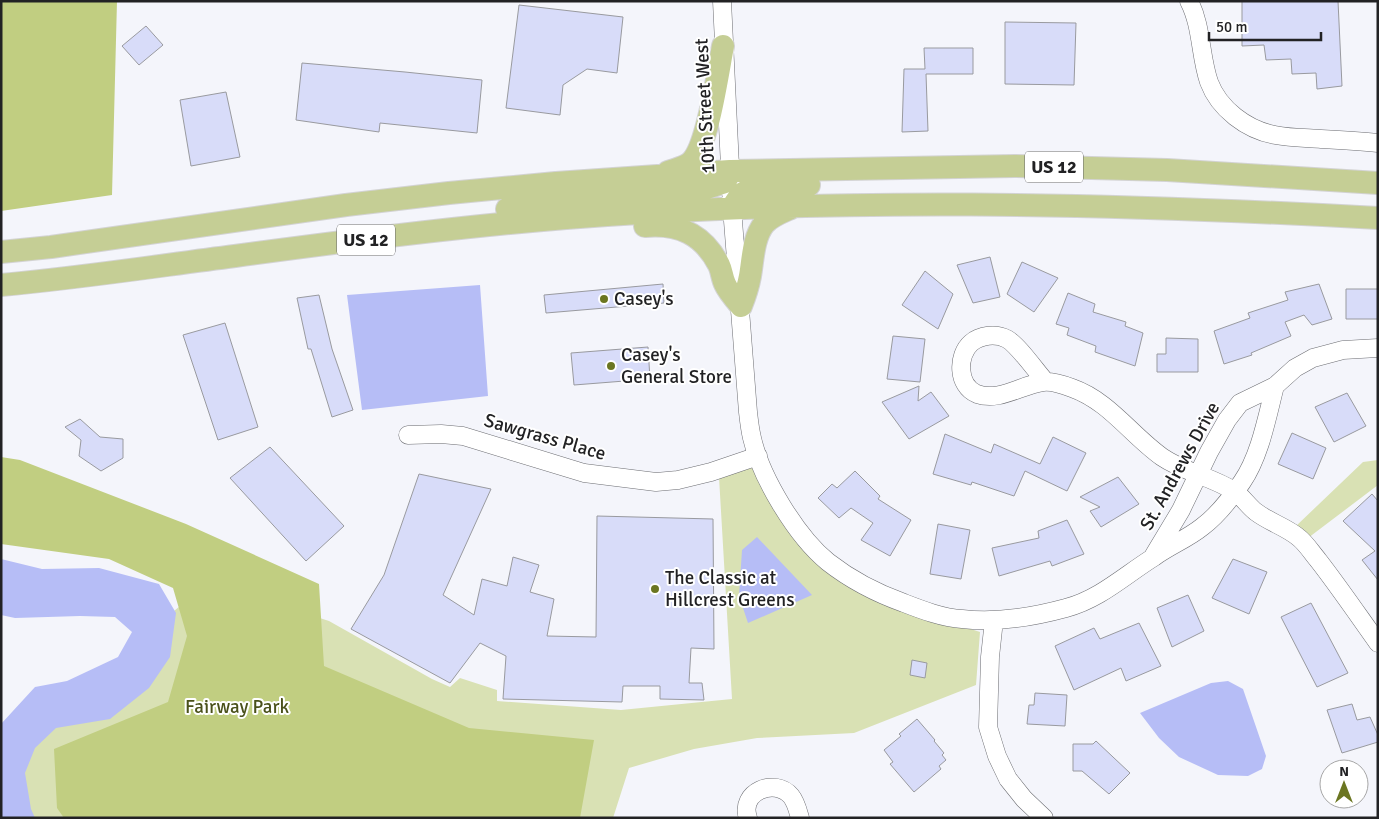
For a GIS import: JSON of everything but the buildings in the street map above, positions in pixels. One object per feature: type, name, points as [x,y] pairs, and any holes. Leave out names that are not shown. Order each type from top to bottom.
[{"type":"main road","points":[[660,175],[687,165],[699,151],[707,124],[723,46]]},
{"type":"main road","points":[[732,208],[739,197],[745,192],[756,188],[899,179],[1015,166]]},
{"type":"main road","name":"US 12","points":[[1,252],[51,247],[402,198],[556,182],[730,171],[1015,166],[1167,170],[1378,183]]},
{"type":"main road","points":[[308,246],[375,227],[585,198],[697,191],[725,182],[730,171]]},
{"type":"main road","name":"US 12","points":[[1,285],[54,280],[308,246],[566,218],[732,208],[919,204],[1033,204],[1224,209],[1378,218]]},
{"type":"main road","points":[[352,242],[412,244],[655,225],[670,226],[683,229],[705,244],[720,267],[725,284],[740,306],[747,292],[753,252],[760,232],[765,223],[774,216],[795,206]]},
{"type":"street","name":"10th Street West","points":[[722,1],[732,208]]},
{"type":"street","points":[[1189,1],[1197,24],[1204,66],[1210,84],[1228,110],[1241,120],[1257,130],[1275,135],[1378,143]]},
{"type":"street","name":"St. Andrews Drive","points":[[732,208],[748,412],[752,439],[776,496],[799,531],[827,561],[878,594],[916,608],[960,619],[994,620],[1029,616],[1068,608],[1092,598],[1121,581],[1153,557],[1202,528],[1243,481],[1258,446],[1275,386]]},
{"type":"street","points":[[1045,381],[1008,339],[998,336],[976,338],[966,347],[961,363],[961,375],[976,393],[990,396],[1001,395],[1045,381],[1071,388],[1085,394],[1116,416],[1164,458],[1235,491],[1256,512],[1299,537],[1338,586],[1378,643]]},
{"type":"street","name":"St. Andrews Drive","points":[[1153,557],[1181,510],[1227,420],[1240,403],[1275,386],[1294,368],[1313,358],[1343,350],[1378,348]]},
{"type":"street","name":"Sawgrass Place","points":[[408,435],[441,434],[463,436],[584,473],[656,482],[678,480],[711,472],[758,456]]},
{"type":"street","points":[[994,620],[990,657],[988,727],[997,756],[1008,779],[1024,799],[1044,818]]},
{"type":"street","points":[[748,818],[746,814],[748,802],[756,791],[767,787],[777,787],[788,792],[793,798],[800,818]]},
{"type":"green space","points":[[1,1],[117,1],[112,195],[1,211]]},
{"type":"green space","points":[[1,457],[20,460],[186,524],[319,584],[324,666],[469,728],[594,740],[580,818],[64,818],[57,808],[54,749],[168,702],[187,636],[173,588],[109,559],[1,544]]},
{"type":"green space","points":[[1378,460],[1378,485],[1308,538],[1295,527],[1363,462]]},
{"type":"green space","name":"Fairway Park","points":[[752,468],[786,529],[860,593],[980,632],[976,685],[854,733],[757,738],[694,749],[629,768],[613,818],[9,818],[1,761],[91,695],[151,630],[209,582],[329,621],[432,679],[450,687],[460,678],[497,690],[497,701],[621,710],[732,699],[719,477]]},
{"type":"water","points":[[480,285],[488,396],[362,410],[347,295]]},
{"type":"water","points":[[757,537],[812,595],[748,623],[739,596],[742,550]]},
{"type":"water","points":[[1,559],[42,569],[99,568],[159,584],[176,613],[170,657],[149,688],[110,719],[56,728],[35,748],[25,773],[31,809],[35,818],[1,818],[1,724],[35,687],[67,681],[118,657],[132,632],[115,617],[15,618],[1,615]]},
{"type":"water","points":[[1228,681],[1243,689],[1266,756],[1262,769],[1248,776],[1218,775],[1179,757],[1159,738],[1140,713],[1211,683]]},
{"type":"place","name":"Casey's","points":[[604,299]]},
{"type":"place","name":"Casey's General Store","points":[[611,366]]},
{"type":"place","name":"The Classic at Hillcrest Greens","points":[[655,589]]}]
